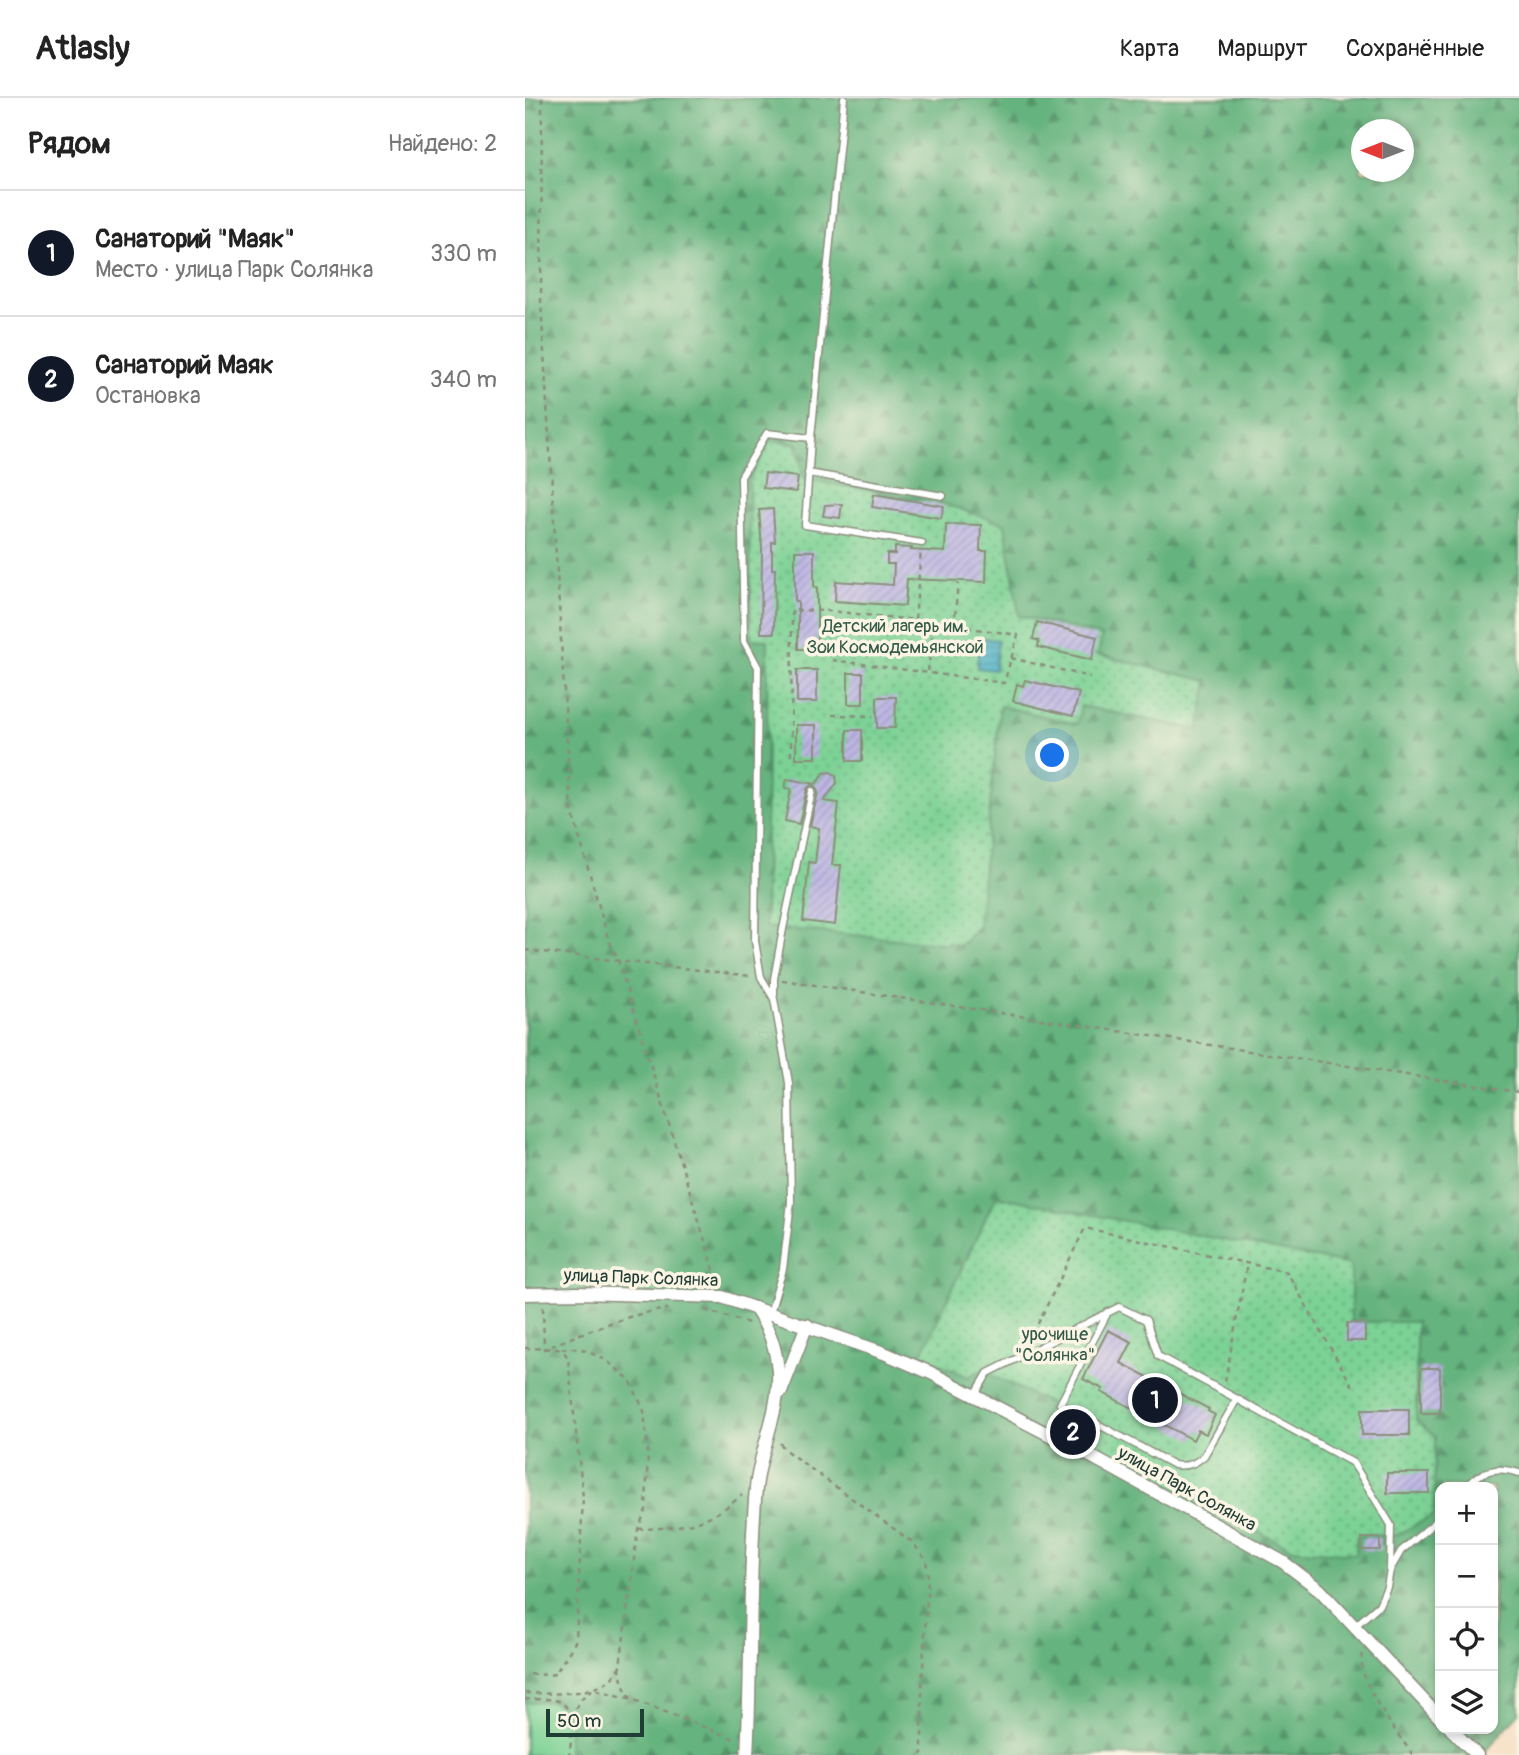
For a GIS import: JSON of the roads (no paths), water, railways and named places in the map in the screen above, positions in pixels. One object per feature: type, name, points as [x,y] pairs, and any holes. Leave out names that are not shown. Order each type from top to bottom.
[{"type":"street","name":"улица Парк Солянка","points":[[525,1294],[722,1297],[896,1357],[931,1373],[1283,1562],[1320,1590],[1435,1713]]},
{"type":"street","points":[[755,1308],[769,1329],[775,1351],[777,1402]]},
{"type":"street","points":[[747,1749],[753,1525],[757,1481],[777,1402],[807,1325]]},
{"type":"street","points":[[1456,1734],[1477,1755]]},
{"type":"lane","points":[[844,98],[805,525],[922,543]]},
{"type":"lane","points":[[775,999],[761,977],[755,941],[758,667],[744,641],[741,477],[767,433],[811,438]]},
{"type":"lane","points":[[808,473],[943,496]]},
{"type":"lane","points":[[770,1313],[783,1269],[791,1202],[789,1083],[774,979],[812,791]]},
{"type":"lane","points":[[975,1395],[988,1373],[1119,1307],[1146,1320],[1158,1356],[1353,1463],[1391,1525],[1391,1570]]},
{"type":"lane","points":[[1108,1312],[1060,1404],[1174,1465],[1182,1466],[1197,1462],[1204,1456],[1237,1399]]},
{"type":"lane","points":[[1471,1482],[1489,1470],[1508,1469],[1519,1473]]},
{"type":"lane","points":[[1355,1626],[1379,1605],[1395,1560],[1408,1544],[1435,1522]]},
{"type":"water","points":[[980,638],[998,640],[995,670],[977,668]]},
{"type":"place","name":"Санаторий \"Маяк\"","points":[[1155,1400]]},
{"type":"place","name":"Санаторий Маяк","points":[[1073,1432]]},
{"type":"park label","name":"Детский лагерь им. Зои Космодемьянской","points":[[895,636]]},
{"type":"park label","name":"урочище \"Солянка\"","points":[[1055,1344]]}]
